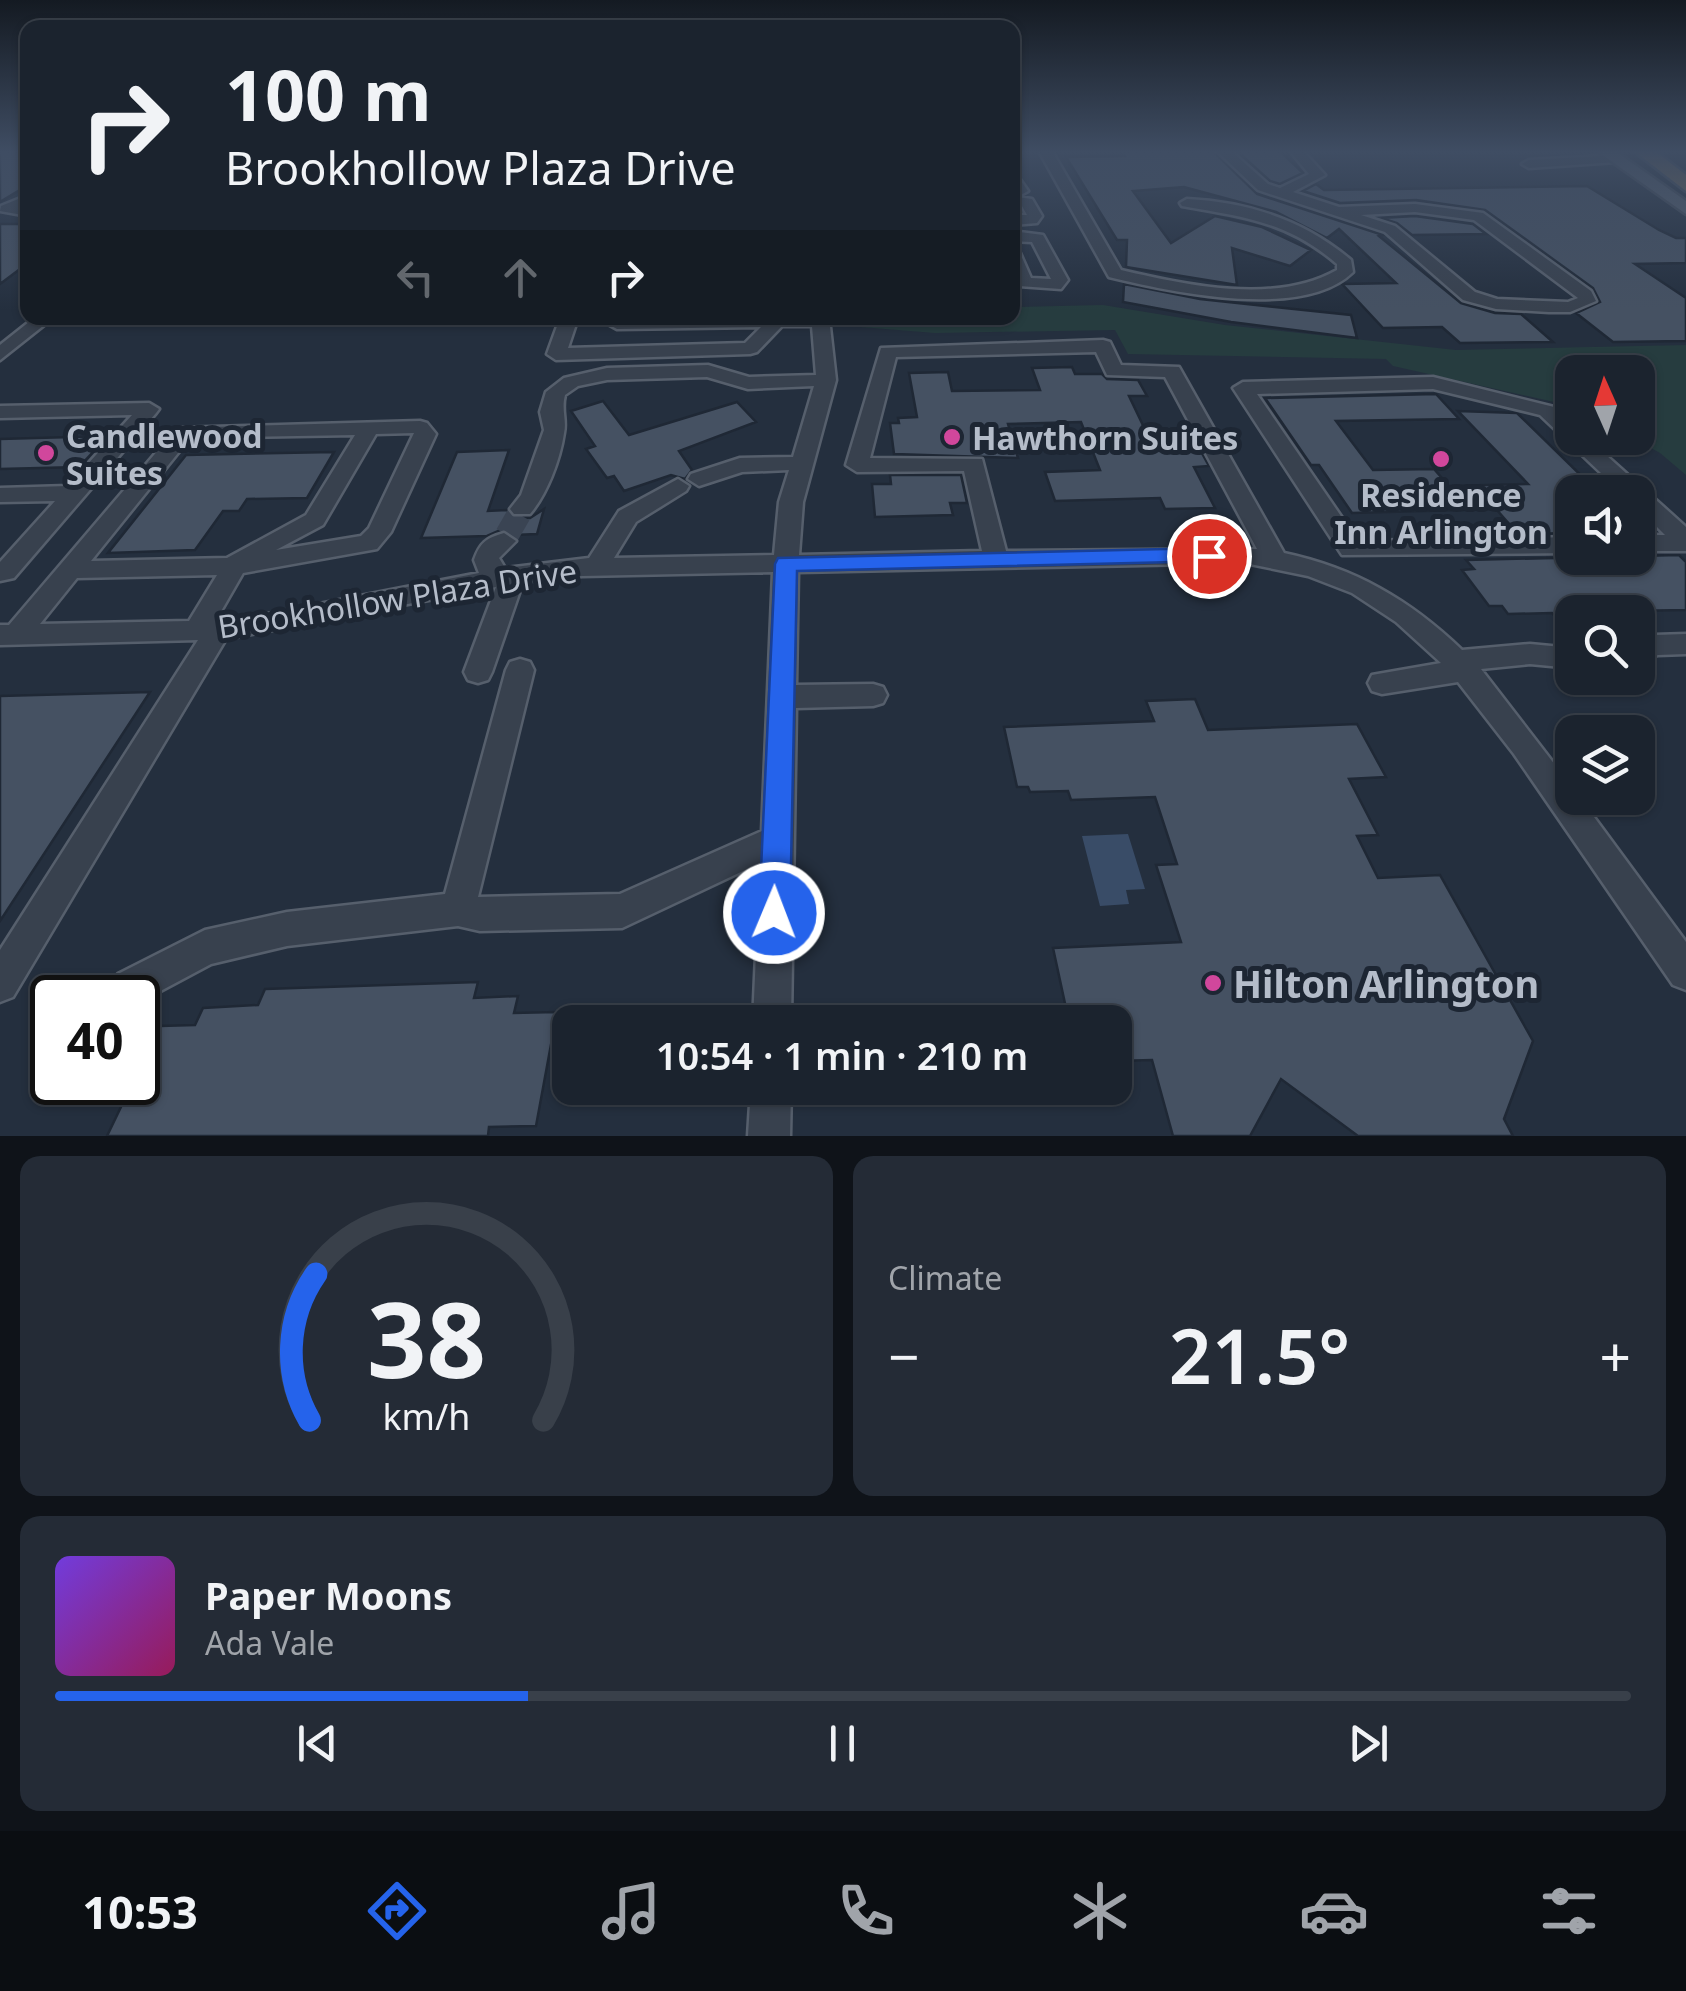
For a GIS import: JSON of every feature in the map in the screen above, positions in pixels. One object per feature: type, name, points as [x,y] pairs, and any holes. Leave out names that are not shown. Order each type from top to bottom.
[{"type":"street","points":[[1020,220],[1032,220],[1035,216],[1028,204]]},
{"type":"street","points":[[1074,204],[1110,270],[1189,286],[1274,292],[1322,285],[1344,272],[1345,263],[1318,238],[1232,210],[1198,204]]},
{"type":"street","points":[[1320,204],[1390,229],[1469,296],[1496,304],[1560,308],[1581,305],[1586,298],[1478,216],[1415,208],[1342,211]]},
{"type":"street","points":[[1020,237],[1038,238],[1060,280],[1055,286],[1025,282],[1020,271]]},
{"type":"street","points":[[0,354],[35,325]]},
{"type":"street","points":[[566,325],[556,354],[750,348],[772,325]]},
{"type":"street","points":[[609,352],[617,325]]},
{"type":"street","points":[[772,1005],[790,502],[826,380],[821,325]]},
{"type":"street","points":[[996,560],[974,464],[858,464],[888,352],[1104,346],[1114,371],[1172,371],[1276,560]]},
{"type":"street","points":[[522,510],[532,497],[555,430],[550,412],[556,392],[571,382],[608,374],[708,371],[748,383],[826,380]]},
{"type":"street","points":[[1352,549],[1243,388],[1433,383],[1547,411],[1555,418]]},
{"type":"street","points":[[0,412],[149,409],[5,572],[0,572]]},
{"type":"street","points":[[8,634],[70,570],[184,432],[420,427],[425,434],[379,532],[368,543],[234,566],[70,570]]},
{"type":"street","points":[[0,984],[207,630],[234,566],[238,560],[315,520],[370,428]]},
{"type":"street","points":[[1594,455],[1616,475]]},
{"type":"street","points":[[598,567],[612,530],[637,508],[688,482],[740,465],[801,463]]},
{"type":"street","points":[[3,499],[74,493]]},
{"type":"street","points":[[1655,512],[1686,542]]},
{"type":"street","points":[[478,672],[508,545],[506,538]]},
{"type":"street","points":[[1655,543],[1686,542]]},
{"type":"street","points":[[1352,549],[1555,545]]},
{"type":"street","points":[[1341,579],[1352,549]]},
{"type":"street","name":"Brookhollow Plaza Drive","points":[[8,634],[241,629],[499,574],[598,567],[1245,555],[1276,560],[1341,579],[1380,598],[1418,625],[1461,666],[1512,725],[1686,972]]},
{"type":"street","points":[[1655,645],[1686,644]]},
{"type":"street","points":[[1382,683],[1530,654],[1555,656]]},
{"type":"street","points":[[458,909],[520,670]]},
{"type":"street","points":[[784,697],[874,695]]},
{"type":"street","points":[[154,975],[205,948],[288,929],[458,909],[480,914],[622,911],[776,840]]},
{"type":"street","points":[[770,1105],[770,1136]]},
{"type":"green space","points":[[1103,305],[1225,325],[1456,350],[1686,345],[1686,475],[1655,450],[1655,355],[1555,355],[1555,402],[1393,366],[1386,359],[1128,354],[1115,330],[935,333],[848,326],[1020,325],[1020,307]]},
{"type":"water","points":[[1128,834],[1145,889],[1126,890],[1129,904],[1100,906],[1082,836]]},
{"type":"building","points":[[1095,204],[1143,204],[1171,243],[1215,216],[1262,227],[1311,250],[1290,266],[1232,248],[1237,285],[1126,267],[1127,240],[1117,240]]},
{"type":"building","points":[[1247,204],[1288,204],[1383,235],[1379,236],[1461,303],[1495,313],[1521,314],[1553,342],[1460,343],[1442,327],[1383,328],[1342,284],[1396,283],[1339,229],[1327,238],[1276,212]]},
{"type":"building","points":[[1444,204],[1616,204],[1659,230],[1686,238],[1686,263],[1635,264],[1686,298],[1686,341],[1613,342],[1576,313],[1600,302],[1593,288],[1485,210]]},
{"type":"building","points":[[1415,216],[1473,224],[1486,234],[1412,235],[1397,223],[1381,218]]},
{"type":"building","points":[[0,224],[20,224],[20,269],[0,284]]},
{"type":"building","points":[[1124,284],[1200,299],[1351,315],[1357,338],[1231,322],[1123,302]]},
{"type":"building","name":"Hawthorn Suites","points":[[1072,367],[1075,374],[1138,380],[1147,396],[1129,396],[1150,440],[1194,439],[1209,466],[1194,467],[1215,508],[1165,509],[1160,498],[1055,501],[1045,472],[1100,470],[1081,422],[1008,424],[1018,458],[894,454],[890,423],[899,423],[898,418],[917,417],[909,373],[948,372],[952,391],[1040,390],[1032,368]]},
{"type":"building","points":[[1436,394],[1459,419],[1336,421],[1373,470],[1434,469],[1449,486],[1528,484],[1458,411],[1517,413],[1555,450],[1555,455],[1560,455],[1581,475],[1555,475],[1555,533],[1518,534],[1496,509],[1352,513],[1319,465],[1311,465],[1265,398]]},
{"type":"building","points":[[603,401],[629,435],[737,402],[756,422],[679,451],[692,470],[685,479],[671,475],[624,491],[614,476],[607,478],[586,449],[595,446],[571,411]]},
{"type":"building","name":"Candlewood Suites","points":[[108,436],[79,467],[0,469],[0,439]]},
{"type":"building","points":[[509,450],[488,511],[507,510],[514,518],[530,518],[544,509],[537,534],[514,535],[503,529],[487,536],[421,538],[457,452]]},
{"type":"building","points":[[334,452],[307,498],[247,499],[239,511],[223,511],[195,550],[108,553],[186,455]]},
{"type":"building","points":[[890,475],[961,475],[967,503],[950,503],[953,515],[875,517],[872,484],[891,484]]},
{"type":"building","points":[[1679,555],[1686,562],[1686,610],[1655,611],[1655,595],[1555,595],[1555,617],[1552,613],[1508,614],[1502,606],[1489,606],[1462,570],[1474,569],[1466,560],[1555,558],[1555,575],[1655,575],[1655,556]]},
{"type":"building","points":[[150,692],[0,921],[0,696]]},
{"type":"building","points":[[1195,699],[1208,730],[1357,724],[1386,777],[1349,779],[1378,835],[1357,836],[1378,878],[1440,875],[1533,1041],[1504,1119],[1513,1136],[1358,1136],[1281,1079],[1250,1136],[1173,1136],[1152,1060],[1132,1061],[1132,1005],[1065,1005],[1053,948],[1181,942],[1156,865],[1177,864],[1155,797],[1071,800],[1068,791],[1030,792],[1028,787],[1017,787],[1004,727],[1154,721],[1146,701]]},
{"type":"building","points":[[478,982],[474,998],[518,996],[514,1013],[552,1012],[552,1039],[536,1126],[489,1127],[488,1136],[107,1136],[122,1105],[160,1105],[160,1026],[195,1025],[203,1008],[258,1005],[265,989]]},
{"type":"tunnel","points":[[507,535],[522,509]]},
{"type":"place","name":"Hawthorn Suites","points":[[952,437]]},
{"type":"place","name":"Candlewood Suites","points":[[46,453]]},
{"type":"place","name":"Residence Inn Arlington","points":[[1441,459]]},
{"type":"place","name":"Hilton Arlington","points":[[1213,983]]},
{"type":"route","points":[[774,913],[786,564],[1209,556]]}]
